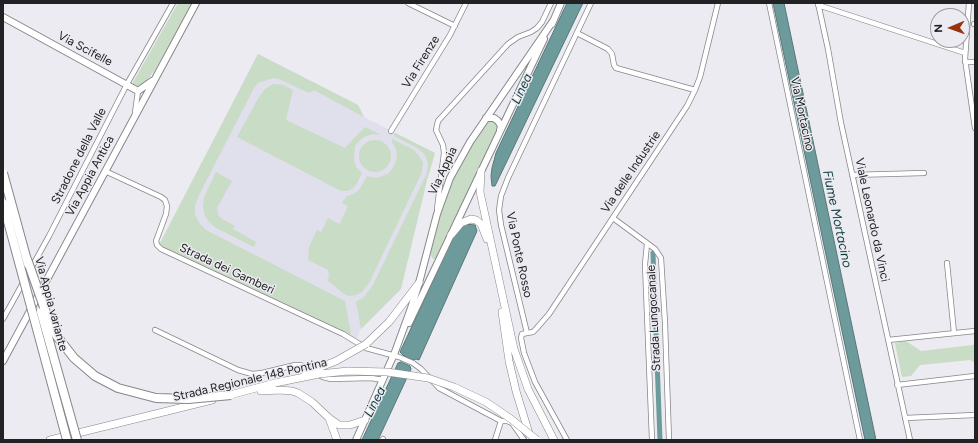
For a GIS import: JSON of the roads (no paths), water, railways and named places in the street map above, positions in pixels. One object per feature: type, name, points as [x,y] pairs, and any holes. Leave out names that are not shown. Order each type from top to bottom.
[{"type":"highway","name":"Via Appia variante","points":[[3,173],[77,440]]},
{"type":"highway","name":"Via Appia variante","points":[[3,203],[67,440]]},
{"type":"highway","points":[[27,259],[45,310],[56,335],[74,358],[95,376],[118,388],[156,398],[188,399],[231,395]]},
{"type":"main road","name":"Via Appia Antica","points":[[3,360],[196,3]]},
{"type":"main road","name":"Via Appia","points":[[356,440],[382,380],[396,354],[561,3]]},
{"type":"main road","name":"Via Scifelle","points":[[3,17],[138,91]]},
{"type":"main road","name":"Via Appia","points":[[396,354],[419,283],[437,214],[450,178],[467,146],[553,21]]},
{"type":"main road","points":[[138,91],[155,79]]},
{"type":"main road","points":[[486,118],[494,118],[498,120],[501,126],[500,131]]},
{"type":"main road","points":[[481,171],[480,192],[517,358],[528,389],[554,440]]},
{"type":"main road","points":[[451,235],[459,225],[468,219],[476,220],[483,228],[488,242],[499,295],[510,365],[516,391],[531,440]]},
{"type":"main road","points":[[426,256],[431,263],[435,264],[439,262]]},
{"type":"main road","points":[[275,383],[336,361],[366,344],[396,313],[419,283]]},
{"type":"main road","name":"Strada Regionale 148 Pontina","points":[[50,440],[275,383],[319,374],[348,371],[387,372],[428,378],[454,387],[486,402],[511,419],[537,440]]},
{"type":"main road","points":[[231,395],[271,390],[287,390],[298,393],[317,406],[329,418],[339,425],[346,426],[365,420]]},
{"type":"main road","points":[[329,418],[337,440]]},
{"type":"street","name":"Stradone della Valle","points":[[3,319],[49,236],[127,84],[173,3]]},
{"type":"street","points":[[408,3],[455,26]]},
{"type":"street","name":"Via Firenze","points":[[391,131],[455,26],[466,3]]},
{"type":"street","points":[[437,214],[444,153],[442,143],[436,130],[438,120],[508,44],[518,37],[537,28],[542,22],[551,3]]},
{"type":"street","name":"Via Ponte Rosso","points":[[527,333],[501,225],[499,212],[500,202],[508,178],[591,3]]},
{"type":"street","name":"Via delle Industrie","points":[[527,333],[535,331],[546,317],[681,115],[695,90],[701,73],[718,3]]},
{"type":"street","name":"Via Mortacino","points":[[769,3],[860,440]]},
{"type":"street","points":[[969,3],[965,62],[975,128]]},
{"type":"street","points":[[818,4],[965,53]]},
{"type":"street","name":"Viale Leonardo da Vinci","points":[[818,4],[852,174],[910,440]]},
{"type":"street","points":[[577,34],[608,49],[611,52],[616,68],[695,90]]},
{"type":"street","points":[[965,62],[975,62]]},
{"type":"street","points":[[131,123],[137,105],[138,91]]},
{"type":"street","name":"Strada dei Gamberi","points":[[105,171],[165,200],[167,206],[166,214],[156,241],[157,245],[161,249],[343,334],[366,348],[396,354]]},
{"type":"street","points":[[441,172],[444,177],[450,178]]},
{"type":"street","points":[[852,174],[924,173]]},
{"type":"street","name":"Strada Lungocanale","points":[[613,218],[658,252],[662,262],[669,440]]},
{"type":"street","points":[[647,244],[645,264],[652,440]]},
{"type":"street","points":[[946,263],[954,333]]},
{"type":"street","points":[[155,330],[238,370],[252,374],[296,365],[331,379],[371,378],[382,380]]},
{"type":"street","points":[[888,340],[975,331]]},
{"type":"street","points":[[527,333],[521,335],[521,339],[524,354],[534,382],[567,440]]},
{"type":"street","points":[[396,354],[416,364],[439,388],[501,420],[507,420],[512,423],[524,440]]},
{"type":"street","points":[[897,385],[975,376]]},
{"type":"street","points":[[905,418],[975,415]]},
{"type":"street","points":[[494,440],[501,420]]},
{"type":"water","points":[[567,3],[583,3],[495,186],[492,186],[491,176],[496,153]]},
{"type":"water","points":[[773,3],[784,3],[876,440],[865,440]]},
{"type":"water","points":[[465,224],[475,225],[477,231],[419,360],[413,360],[404,356],[400,352],[453,238]]},
{"type":"water","points":[[401,362],[410,366],[411,369],[378,440],[362,440],[398,363]]},
{"type":"waterway","points":[[653,253],[660,440]]},
{"type":"water label","name":"Linea","points":[[522,89]]},
{"type":"water label","name":"Fiume Mortacino","points":[[837,219]]},
{"type":"water label","name":"Linea","points":[[375,402]]}]
